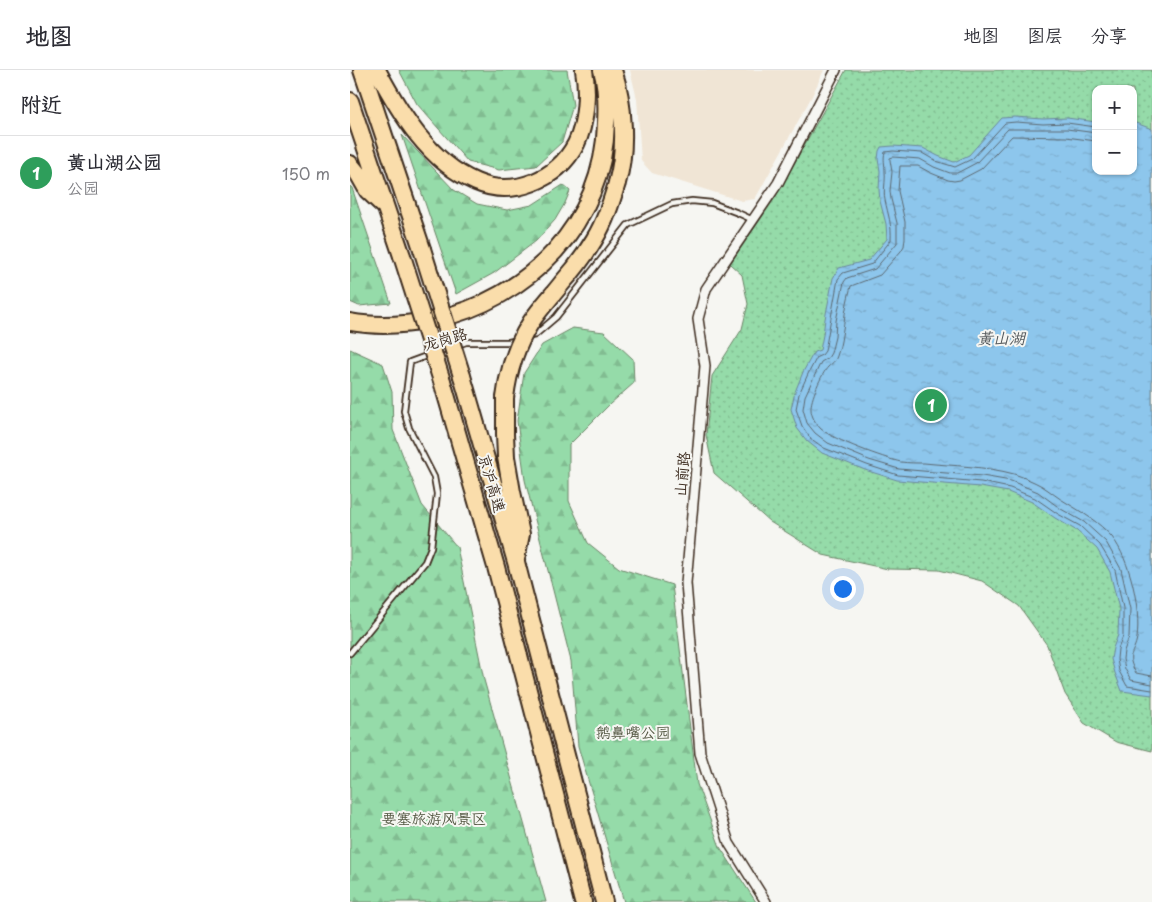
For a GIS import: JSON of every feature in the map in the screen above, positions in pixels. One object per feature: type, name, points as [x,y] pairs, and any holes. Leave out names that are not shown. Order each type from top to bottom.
[{"type":"highway","name":"京沪高速","points":[[362,70],[462,376],[505,494]]},
{"type":"highway","points":[[377,70],[405,117],[439,158],[457,172],[476,182],[498,187],[518,187],[535,182],[550,174],[564,161],[576,144],[586,105],[584,70]]},
{"type":"highway","points":[[350,314],[364,317],[391,317],[419,314],[445,309],[469,301],[515,276],[536,260],[554,242],[580,200],[590,174],[597,166],[599,105],[594,70]]},
{"type":"highway","points":[[350,322],[363,325],[392,325],[447,317],[497,296],[541,266],[560,247],[575,226],[587,203],[606,138],[607,105],[602,70]]},
{"type":"highway","points":[[604,902],[516,562],[521,534],[505,494],[506,457],[504,434],[507,383],[511,365],[520,342],[532,321],[595,239],[609,210],[617,183],[623,140],[620,95],[613,70]]},
{"type":"highway","name":"京沪高速","points":[[350,101],[442,381],[481,513],[583,902]]},
{"type":"highway","points":[[350,164],[368,191],[386,207]]},
{"type":"street","name":"山前路","points":[[766,902],[730,843],[700,753],[686,583],[705,366],[698,319],[706,289],[778,183],[836,70]]},
{"type":"lane","name":"龙岗路","points":[[350,652],[425,562],[431,547],[437,494],[434,477],[409,428],[404,411],[410,362],[466,342],[509,342],[535,335],[556,317],[628,225],[672,204],[692,201],[712,203],[753,220]]},
{"type":"shaded area","points":[[630,70],[824,70],[812,96],[755,199],[742,201],[652,173],[641,161],[637,99]]},
{"type":"green space","points":[[399,70],[567,70],[573,105],[562,142],[536,166],[499,170],[468,162],[417,104]]},
{"type":"green space","points":[[846,70],[1152,70],[1152,751],[1116,742],[1084,723],[1065,694],[1047,645],[1019,606],[982,581],[939,570],[888,569],[823,555],[770,522],[714,473],[706,435],[712,376],[742,329],[748,304],[742,275],[730,264],[775,198]]},
{"type":"green space","points":[[402,135],[454,190],[477,204],[507,210],[532,205],[563,185],[570,191],[555,220],[536,241],[494,273],[456,294]]},
{"type":"green space","points":[[350,186],[391,303],[359,306],[350,302]]},
{"type":"green space","name":"鹅鼻嘴公园","points":[[573,328],[604,332],[633,359],[634,383],[569,445],[569,501],[588,543],[619,568],[672,585],[697,784],[720,847],[756,902],[624,902],[578,746],[571,661],[525,480],[517,421],[524,373],[542,345]]},
{"type":"green space","name":"要塞旅游风景区","points":[[350,349],[383,364],[392,392],[393,430],[422,505],[457,547],[484,680],[546,902],[350,902]]},
{"type":"water","name":"黄山湖","points":[[1002,118],[1067,118],[1092,121],[1092,175],[1137,175],[1137,123],[1152,129],[1152,695],[1122,691],[1111,659],[1118,635],[1119,609],[1110,572],[1097,549],[1077,531],[1032,502],[1008,492],[980,487],[897,480],[822,453],[807,441],[797,428],[791,409],[803,372],[814,352],[820,350],[833,278],[839,268],[869,260],[887,239],[879,190],[880,171],[878,159],[881,147],[923,148],[954,162],[969,155]]},
{"type":"place","name":"黄山湖公园","points":[[931,405]]}]
